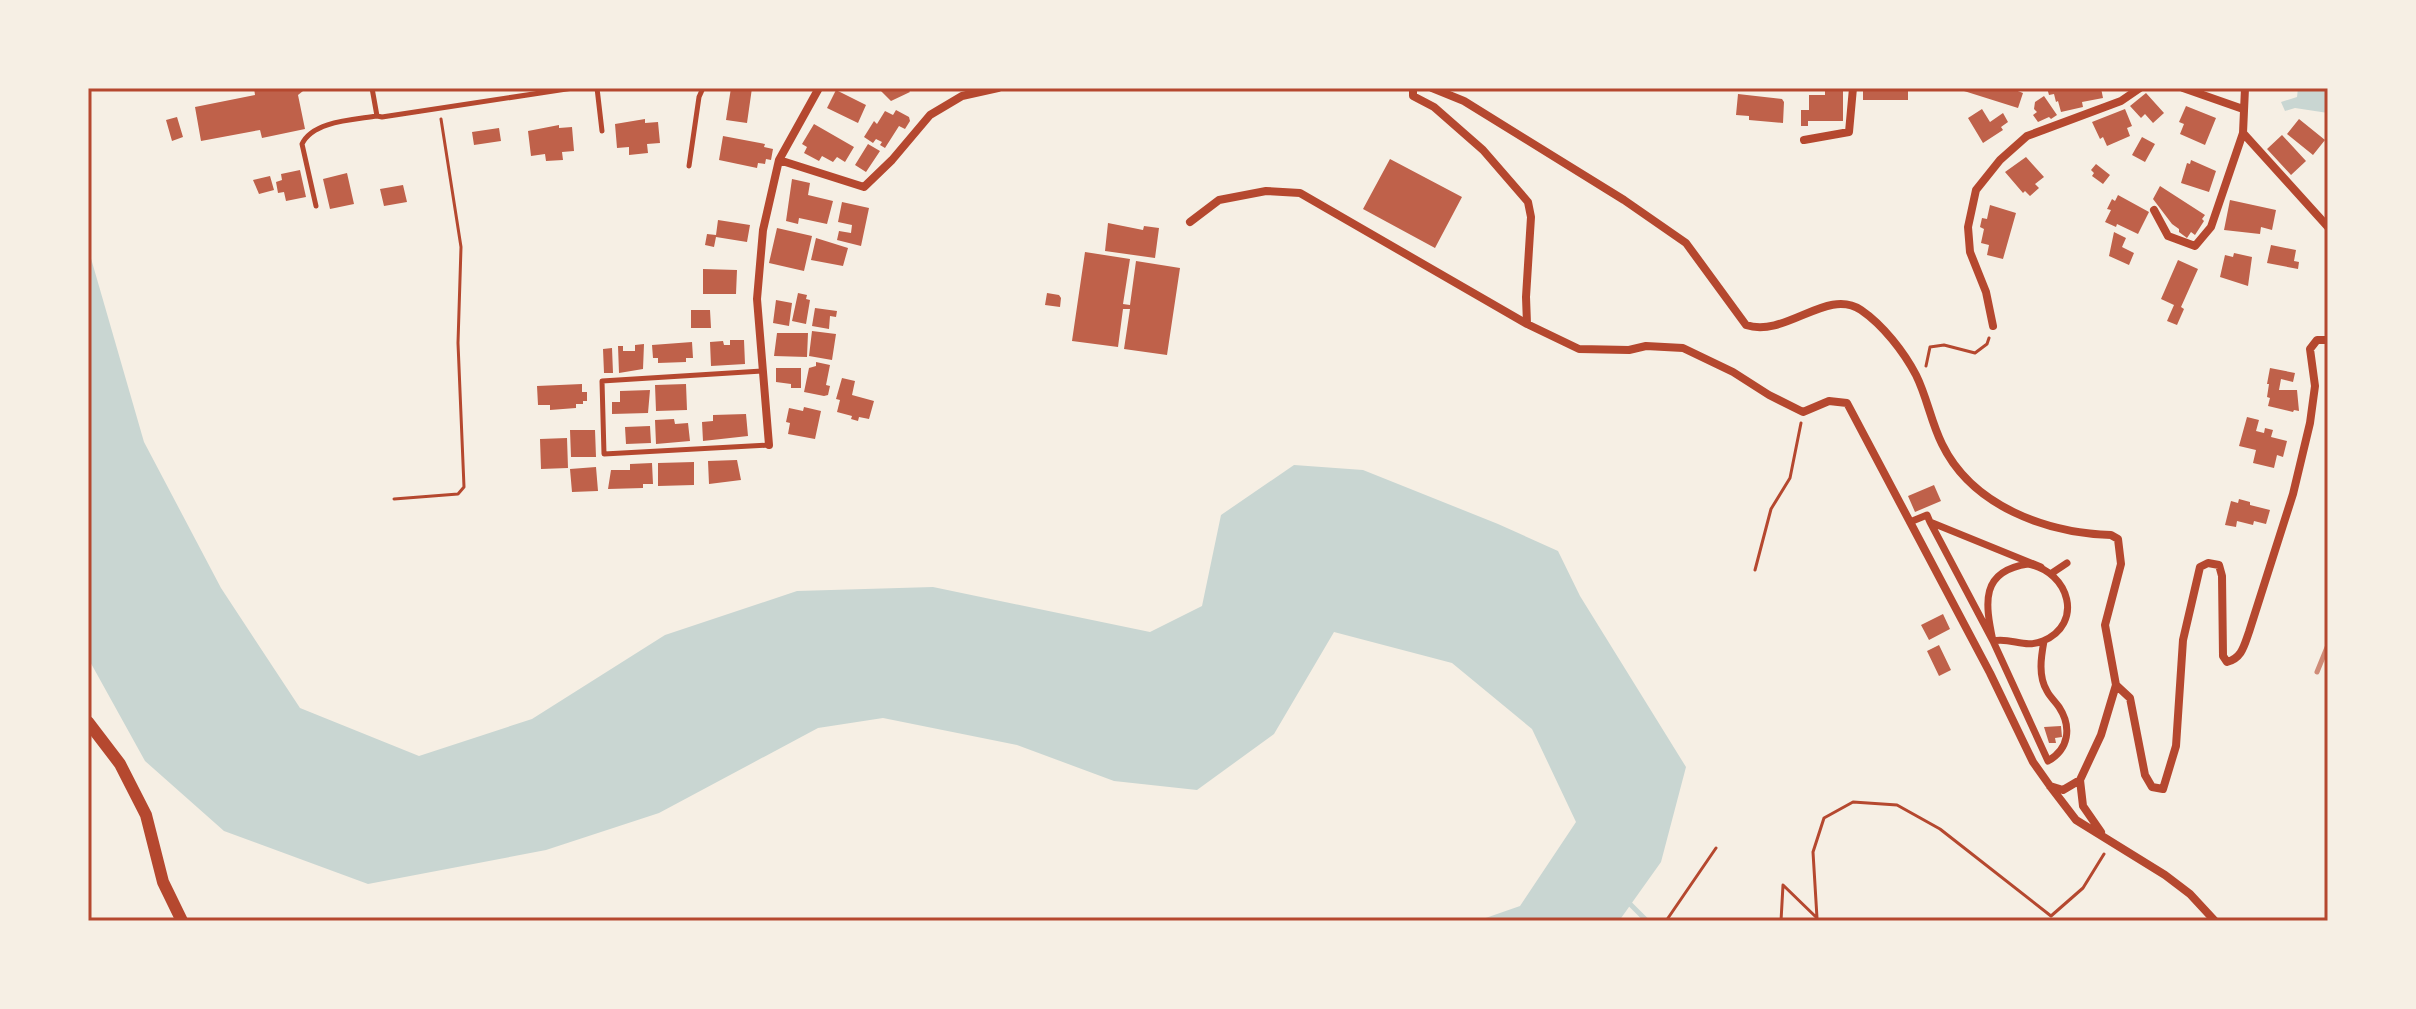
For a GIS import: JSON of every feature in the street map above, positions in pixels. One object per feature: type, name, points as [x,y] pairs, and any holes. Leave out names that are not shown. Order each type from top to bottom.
[{"type":"street","points":[[769,445],[757,299],[763,230],[779,160],[819,88]]},
{"type":"street","points":[[779,160],[864,187],[930,115],[962,96],[998,88]]},
{"type":"street","points":[[1413,88],[1413,96],[1434,107],[1483,150],[1528,202],[1531,217],[1527,324]]},
{"type":"street","points":[[1432,88],[1464,101],[1624,200],[1686,243],[1746,325],[1760,330],[1844,302],[1859,309],[1898,348],[1916,376],[1943,446],[1967,479],[2008,512],[2059,529],[2111,535],[2118,539],[2121,564],[2105,625],[2116,685],[2101,735],[2080,780],[2083,806],[2109,840]]},
{"type":"street","points":[[1804,140],[1849,132],[1853,88]]},
{"type":"street","points":[[1993,326],[1986,292],[1970,252],[1968,227],[1976,190],[2000,160],[2027,136],[2121,101],[2140,88]]},
{"type":"street","points":[[2183,88],[2243,109]]},
{"type":"street","points":[[2154,210],[2168,236],[2195,246],[2211,227],[2243,133],[2245,88]]},
{"type":"street","points":[[2243,133],[2328,227]]},
{"type":"street","points":[[1190,222],[1219,200],[1266,191],[1300,193],[1527,324],[1579,349],[1683,348],[1803,412],[1829,401],[1847,403],[2027,750],[2050,786],[2076,820],[2190,894],[2215,921]]},
{"type":"street","points":[[2116,685],[2130,698],[2145,775],[2152,787],[2163,789],[2176,746],[2183,640],[2200,567],[2208,563],[2219,565],[2222,576],[2223,656],[2227,662],[2236,660],[2242,653],[2293,494],[2310,423],[2315,386],[2310,349],[2317,340],[2328,340]]},
{"type":"street","points":[[1910,522],[1927,515],[1993,641],[2048,761],[2060,754],[2068,733],[2061,710],[2046,690],[2040,664],[2044,641]]},
{"type":"street","points":[[1930,522],[2041,567],[2052,573],[2060,583],[2066,595],[2067,609],[2055,633],[2031,645],[2017,644],[2005,638],[1993,641]]},
{"type":"street","points":[[2052,573],[2067,563]]},
{"type":"street","points":[[1993,641],[1986,605],[1994,581],[2015,566],[2028,564],[2041,567]]},
{"type":"street","points":[[1971,637],[1987,630]]},
{"type":"street","points":[[88,722],[120,764],[146,815],[163,882],[182,921]]},
{"type":"street","points":[[2027,750],[2041,746]]},
{"type":"street","points":[[2050,786],[2063,790],[2080,780]]},
{"type":"lane","points":[[372,88],[377,116]]},
{"type":"lane","points":[[316,206],[302,144],[306,135],[317,128],[377,116],[573,88]]},
{"type":"lane","points":[[597,88],[602,131]]},
{"type":"lane","points":[[689,166],[703,88]]},
{"type":"lane","points":[[762,371],[602,381],[604,454],[769,445]]},
{"type":"path","points":[[394,499],[458,494],[464,487],[458,343],[461,247],[439,108]]},
{"type":"path","points":[[1916,376],[1925,369],[1930,347],[1944,345],[1975,353],[1987,344],[1993,326]]},
{"type":"path","points":[[1755,570],[1771,509],[1790,478],[1803,412]]},
{"type":"path","points":[[1781,921],[1783,885],[1817,918],[1813,852],[1824,818],[1853,802],[1897,805],[1940,829],[2051,916],[2083,888],[2109,840]]},
{"type":"path","points":[[1666,921],[1716,848]]},
{"type":"shaded area","points":[[2298,88],[2328,88],[2328,113],[2295,108],[2285,111],[2281,102],[2297,97]]},
{"type":"shaded area","points":[[88,248],[144,442],[221,588],[300,708],[419,756],[532,719],[665,635],[797,591],[933,587],[1150,632],[1202,606],[1221,515],[1294,465],[1363,470],[1558,551],[1580,596],[1686,767],[1661,862],[1619,921],[1477,921],[1520,906],[1576,822],[1532,729],[1452,663],[1334,632],[1274,734],[1197,790],[1114,781],[1017,745],[883,718],[818,728],[659,813],[546,850],[368,884],[224,831],[145,761],[88,658]]},
{"type":"building","points":[[254,88],[320,88],[298,95],[305,129],[262,138],[260,130],[201,141],[195,107],[255,95]]},
{"type":"building","points":[[731,88],[752,88],[747,123],[726,120]]},
{"type":"building","points":[[878,88],[907,88],[910,92],[891,101]]},
{"type":"building","points":[[1863,88],[1908,88],[1908,100],[1863,100]]},
{"type":"building","points":[[1965,88],[2010,88],[2023,93],[2018,108],[1964,91]]},
{"type":"building","points":[[2047,88],[2101,88],[2103,98],[2082,102],[2083,107],[2061,112],[2054,94],[2049,95]]},
{"type":"building","points":[[836,90],[866,105],[858,123],[827,108]]},
{"type":"building","points":[[1825,91],[1843,91],[1843,121],[1808,121],[1808,126],[1801,126],[1801,110],[1809,110],[1809,95],[1825,95]]},
{"type":"building","points":[[2146,93],[2164,113],[2153,123],[2145,114],[2141,118],[2130,106]]},
{"type":"building","points":[[1738,94],[1782,99],[1783,123],[1749,120],[1749,116],[1736,115]]},
{"type":"building","points":[[2044,96],[2057,115],[2038,122],[2033,115],[2037,112],[2035,102]]},
{"type":"building","points":[[2186,106],[2216,118],[2205,145],[2180,134],[2184,124],[2179,122]]},
{"type":"building","points":[[1982,109],[1990,122],[2003,113],[2008,122],[2001,127],[2003,130],[1983,143],[1968,118]]},
{"type":"building","points":[[2125,109],[2132,126],[2127,128],[2130,136],[2107,146],[2092,122]]},
{"type":"building","points":[[896,110],[909,117],[910,121],[905,129],[899,126],[885,148],[880,145],[882,142],[876,139],[873,143],[864,137],[885,111],[893,115]]},
{"type":"building","points":[[177,117],[183,137],[172,141],[166,120]]},
{"type":"building","points":[[645,119],[645,123],[658,122],[660,143],[647,144],[648,153],[629,155],[629,147],[617,148],[615,124]]},
{"type":"building","points":[[2299,119],[2325,140],[2313,155],[2287,134]]},
{"type":"building","points":[[814,124],[854,147],[845,162],[837,157],[833,162],[822,156],[819,161],[804,153],[807,147],[802,144]]},
{"type":"building","points":[[559,125],[559,128],[572,127],[574,151],[562,152],[563,160],[546,161],[545,154],[531,156],[528,131]]},
{"type":"building","points":[[499,128],[501,141],[474,145],[472,132]]},
{"type":"building","points":[[2282,135],[2306,161],[2291,175],[2267,149]]},
{"type":"building","points":[[723,136],[765,144],[764,147],[773,149],[771,160],[766,159],[765,164],[758,163],[757,168],[719,160]]},
{"type":"building","points":[[2142,137],[2155,144],[2145,162],[2132,155]]},
{"type":"building","points":[[868,144],[880,151],[866,172],[855,165]]},
{"type":"building","points":[[2026,157],[2044,177],[2035,184],[2039,188],[2030,196],[2025,191],[2023,193],[2005,172]]},
{"type":"building","points":[[1390,159],[1462,197],[1435,248],[1363,209]]},
{"type":"building","points":[[2191,160],[2216,171],[2209,192],[2181,183],[2187,163],[2190,164]]},
{"type":"building","points":[[2096,164],[2110,175],[2103,184],[2092,176],[2094,173],[2091,170]]},
{"type":"building","points":[[300,170],[306,197],[286,201],[284,192],[278,193],[276,182],[282,180],[281,174]]},
{"type":"building","points":[[347,173],[354,204],[330,209],[323,179]]},
{"type":"building","points":[[270,176],[274,190],[259,194],[253,180]]},
{"type":"building","points":[[792,179],[810,183],[808,195],[833,201],[827,224],[799,218],[798,224],[786,221]]},
{"type":"building","points":[[403,185],[407,202],[384,206],[380,189]]},
{"type":"building","points":[[2160,186],[2205,215],[2195,235],[2191,232],[2187,238],[2179,232],[2153,199]]},
{"type":"building","points":[[2118,195],[2149,212],[2138,234],[2105,222],[2111,210],[2107,209]]},
{"type":"building","points":[[2230,200],[2276,210],[2272,230],[2261,227],[2260,234],[2224,230]]},
{"type":"building","points":[[842,202],[869,208],[861,246],[837,240],[839,231],[851,233],[852,225],[838,222]]},
{"type":"building","points":[[1990,205],[2016,213],[2003,259],[1987,255],[1989,245],[1981,243],[1984,229],[1980,227],[1982,218],[1987,219]]},
{"type":"building","points":[[718,220],[750,225],[747,242],[716,237],[714,247],[705,245],[707,234],[716,235]]},
{"type":"building","points":[[1108,223],[1143,230],[1144,226],[1159,228],[1155,258],[1105,251]]},
{"type":"building","points":[[777,228],[812,236],[804,271],[769,263]]},
{"type":"building","points":[[2114,232],[2126,238],[2122,247],[2134,253],[2129,265],[2109,256]]},
{"type":"building","points":[[816,238],[848,248],[843,266],[811,260]]},
{"type":"building","points":[[2271,245],[2296,250],[2294,261],[2299,262],[2298,269],[2267,263]]},
{"type":"building","points":[[1085,252],[1130,259],[1123,304],[1130,305],[1136,261],[1180,268],[1167,355],[1124,349],[1130,309],[1123,309],[1118,347],[1072,341]]},
{"type":"building","points":[[2234,253],[2252,257],[2248,286],[2220,277],[2225,255],[2233,257]]},
{"type":"building","points":[[2178,260],[2198,269],[2181,307],[2184,309],[2177,325],[2167,321],[2174,305],[2161,299]]},
{"type":"building","points":[[703,269],[737,270],[736,294],[703,294]]},
{"type":"building","points":[[798,293],[807,295],[806,299],[810,300],[806,324],[792,321]]},
{"type":"building","points":[[1047,293],[1059,295],[1060,307],[1045,305]]},
{"type":"building","points":[[776,300],[792,303],[789,326],[773,323]]},
{"type":"building","points":[[815,308],[837,311],[836,317],[830,316],[829,329],[812,326]]},
{"type":"building","points":[[691,310],[710,310],[711,328],[691,328]]},
{"type":"building","points":[[812,331],[836,334],[832,360],[809,356]]},
{"type":"building","points":[[777,333],[808,333],[807,357],[774,356]]},
{"type":"building","points":[[730,340],[744,340],[745,364],[711,366],[710,342],[723,341],[724,345],[730,345]]},
{"type":"building","points":[[692,342],[693,358],[686,358],[686,362],[658,363],[658,358],[653,358],[652,345]]},
{"type":"building","points":[[644,344],[643,369],[619,373],[618,346],[623,346],[623,351],[635,351],[635,345]]},
{"type":"building","points":[[612,348],[613,373],[604,373],[603,349]]},
{"type":"building","points":[[816,362],[830,365],[826,385],[830,386],[828,395],[804,392],[809,368],[816,366]]},
{"type":"building","points":[[776,368],[801,368],[801,388],[776,382]]},
{"type":"building","points":[[2270,368],[2295,373],[2293,382],[2281,379],[2279,390],[2297,390],[2299,411],[2268,406]]},
{"type":"building","points":[[842,378],[855,381],[852,395],[874,401],[869,419],[859,417],[858,421],[837,412],[840,400],[836,399]]},
{"type":"building","points":[[582,384],[582,392],[587,392],[587,401],[576,404],[576,408],[550,410],[550,405],[538,405],[537,386]]},
{"type":"building","points":[[686,384],[687,410],[656,411],[655,385]]},
{"type":"building","points":[[650,390],[648,413],[612,414],[612,402],[620,402],[620,391]]},
{"type":"building","points":[[804,407],[821,411],[815,439],[788,434],[790,423],[786,422],[789,408],[803,411]]},
{"type":"building","points":[[746,414],[748,436],[703,441],[702,422],[713,421],[713,415]]},
{"type":"building","points":[[2247,417],[2259,420],[2256,431],[2264,433],[2265,428],[2273,430],[2271,437],[2287,441],[2283,457],[2277,455],[2274,468],[2253,463],[2256,450],[2239,446]]},
{"type":"building","points":[[674,419],[675,424],[688,423],[690,441],[656,444],[655,420]]},
{"type":"building","points":[[650,426],[651,443],[626,444],[625,427]]},
{"type":"building","points":[[570,430],[595,430],[596,457],[571,457]]},
{"type":"building","points":[[567,438],[568,468],[541,469],[540,439]]},
{"type":"building","points":[[737,460],[741,480],[709,484],[708,461]]},
{"type":"building","points":[[694,462],[694,485],[658,486],[658,463]]},
{"type":"building","points":[[652,463],[653,484],[643,484],[643,488],[608,489],[611,470],[630,470],[630,464]]},
{"type":"building","points":[[596,467],[598,491],[572,492],[570,469]]},
{"type":"building","points":[[1934,485],[1941,501],[1915,512],[1908,496]]},
{"type":"building","points":[[2239,499],[2270,510],[2266,524],[2237,521],[2236,527],[2225,525],[2231,501],[2238,503]]},
{"type":"building","points":[[1943,614],[1950,629],[1929,640],[1921,625]]},
{"type":"building","points":[[1939,645],[1951,670],[1939,676],[1927,651]]},
{"type":"building","points":[[2061,726],[2062,737],[2055,738],[2056,743],[2049,743],[2044,727]]},
{"type":"waterway","points":[[1628,902],[1647,921]]},
{"type":"railway","points":[[2317,672],[2328,645]]}]
